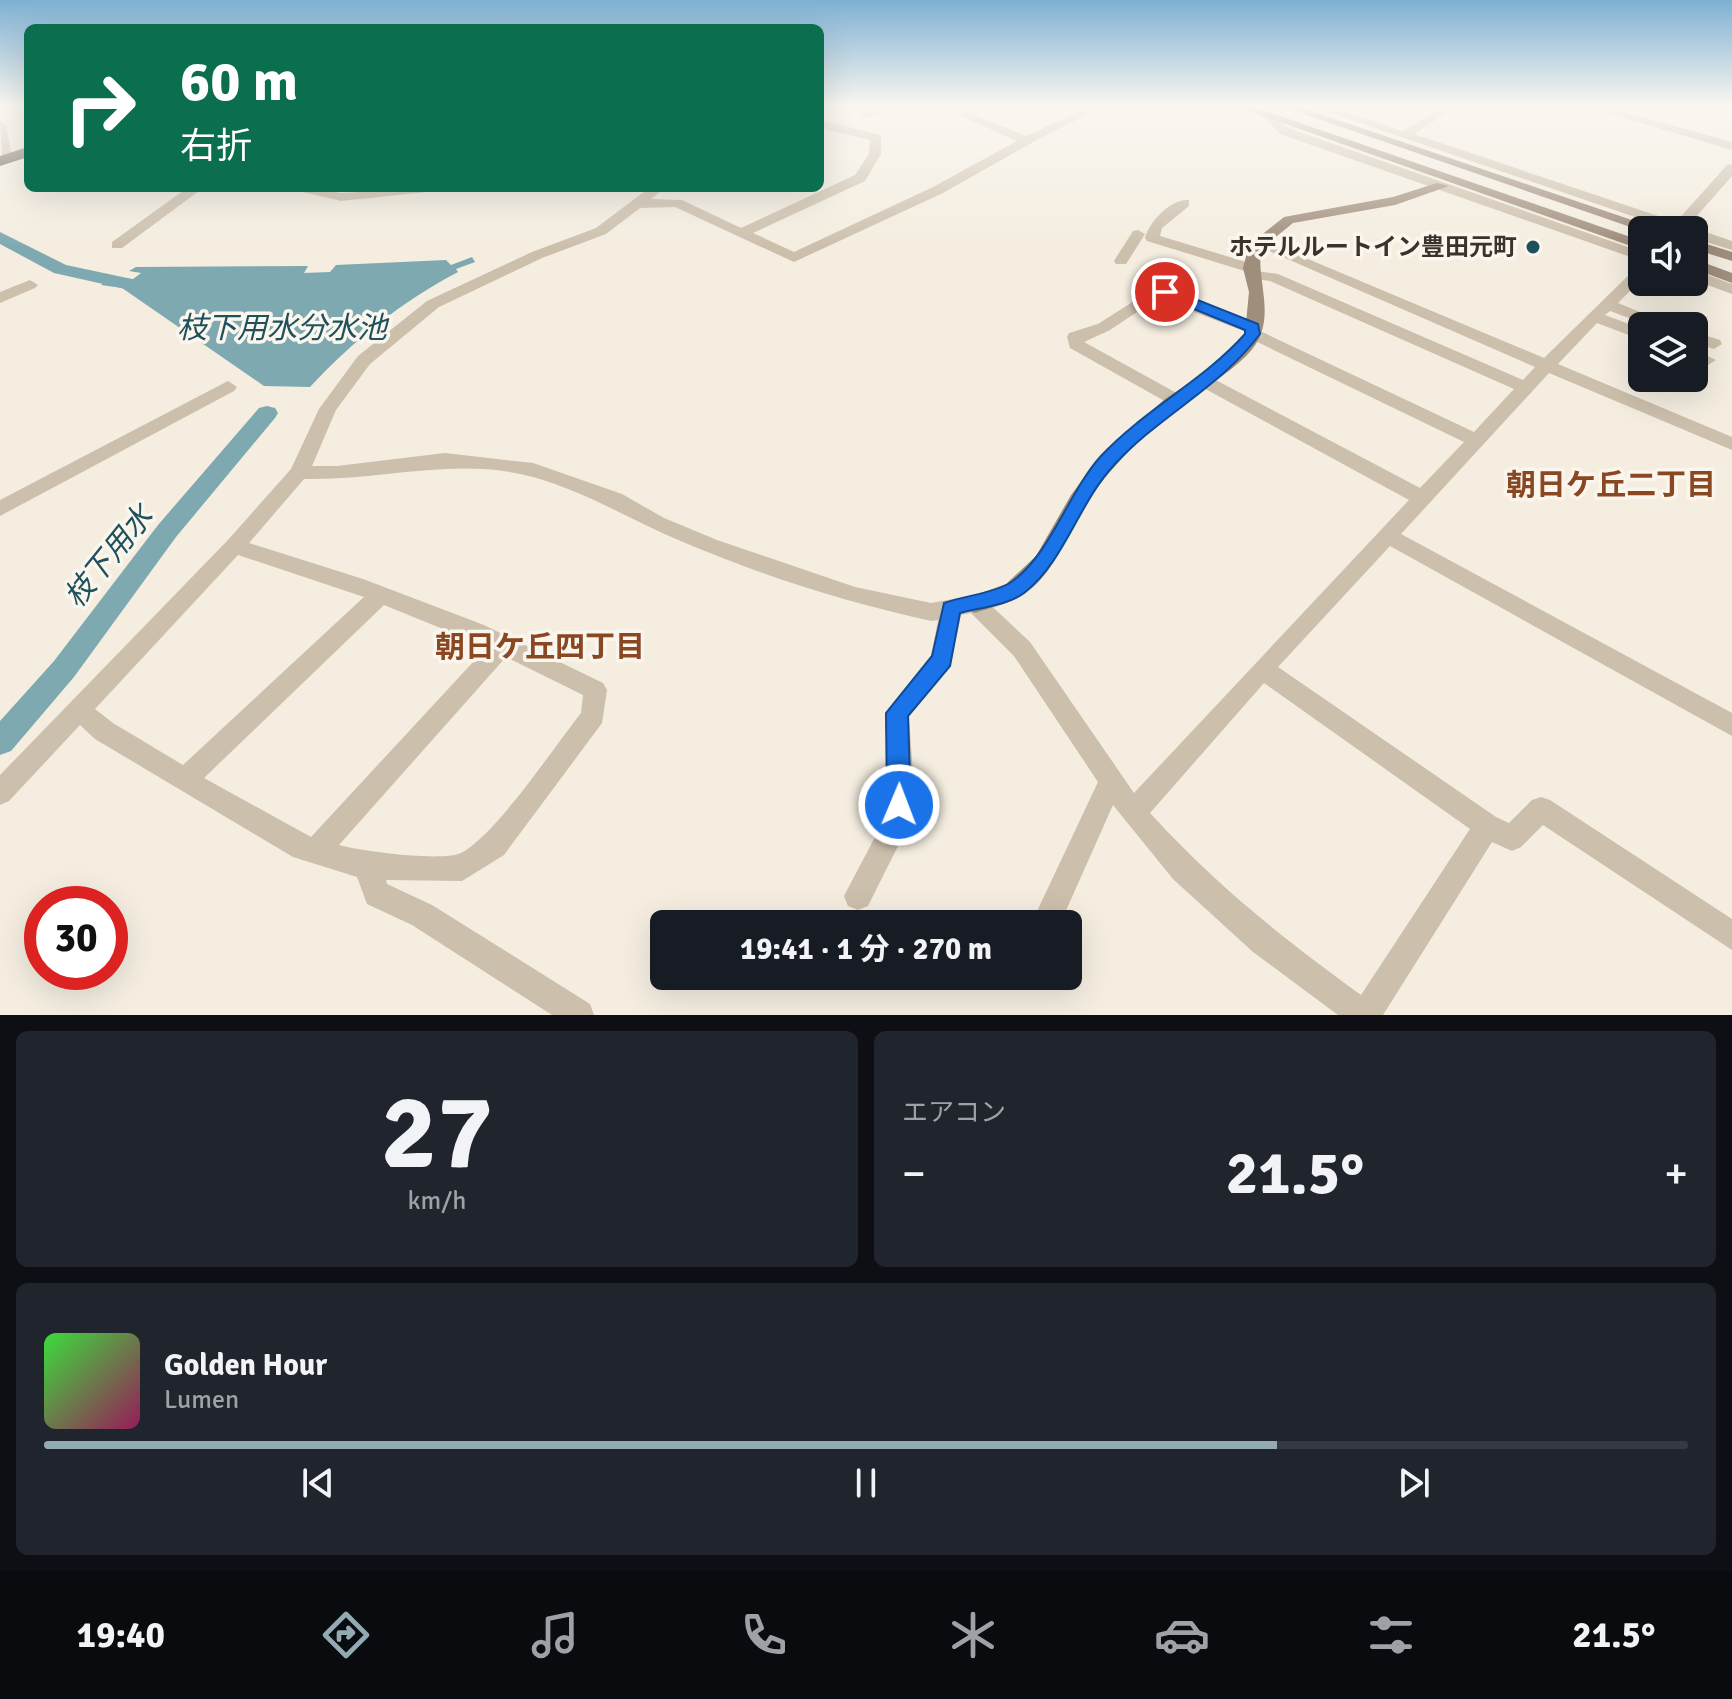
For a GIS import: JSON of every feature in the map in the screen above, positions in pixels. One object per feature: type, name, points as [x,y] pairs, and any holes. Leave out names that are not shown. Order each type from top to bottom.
[{"type":"highway","points":[[4,160],[24,153]]},
{"type":"street","points":[[741,233],[860,178],[875,152]]},
{"type":"street","points":[[637,204],[677,203],[794,258],[938,190],[1007,152]]},
{"type":"street","points":[[1345,152],[1628,252]]},
{"type":"street","points":[[1376,152],[1628,241]]},
{"type":"street","points":[[1425,152],[1628,221]]},
{"type":"street","points":[[1455,152],[1645,216]]},
{"type":"street","points":[[1460,154],[1487,173]]},
{"type":"street","points":[[1693,216],[1732,168]]},
{"type":"street","points":[[1518,184],[1563,188]]},
{"type":"street","points":[[299,472],[337,473],[445,460],[533,470],[615,499],[657,523],[810,581],[931,612],[963,606],[1014,590],[1043,562],[1078,500],[1108,460],[1176,400],[1225,367],[1253,331],[1257,292],[1253,271],[1254,248],[1289,220],[1395,201],[1442,186]]},
{"type":"street","points":[[117,245],[190,192]]},
{"type":"street","points":[[314,192],[341,197],[389,192]]},
{"type":"street","points":[[0,793],[81,711],[299,472],[328,409],[364,360],[433,304],[537,255],[601,231],[653,192]]},
{"type":"street","points":[[1121,261],[1139,234],[1155,226],[1184,203]]},
{"type":"street","points":[[1514,211],[1559,216]]},
{"type":"street","points":[[1139,234],[1273,277],[1526,388]]},
{"type":"street","points":[[1708,238],[1732,246]]},
{"type":"street","points":[[1260,244],[1732,444]]},
{"type":"street","points":[[1708,249],[1732,257]]},
{"type":"street","points":[[1708,269],[1732,278]]},
{"type":"street","points":[[1708,280],[1732,289]]},
{"type":"street","points":[[1133,813],[1262,669],[1628,284]]},
{"type":"street","points":[[0,298],[30,285]]},
{"type":"street","points":[[1176,400],[1076,344],[1075,337],[1104,327],[1156,292],[1253,331],[1477,441]]},
{"type":"street","points":[[1601,310],[1628,317]]},
{"type":"street","points":[[1601,310],[1628,326]]},
{"type":"street","points":[[1204,381],[1423,499]]},
{"type":"street","points":[[0,509],[228,387]]},
{"type":"street","points":[[1388,536],[1732,725]]},
{"type":"street","points":[[81,711],[104,731],[185,780],[315,852],[367,866],[462,868],[494,846],[593,716],[595,690],[503,645],[380,595],[234,546]]},
{"type":"street","points":[[185,780],[380,595]]},
{"type":"street","points":[[963,606],[1022,649],[1133,813],[1183,869],[1263,942],[1364,1015],[1487,826]]},
{"type":"street","points":[[858,896],[897,822],[901,789],[897,713],[942,660],[963,606]]},
{"type":"street","points":[[315,852],[503,645]]},
{"type":"street","points":[[1262,669],[1487,826],[1512,838],[1541,809],[1732,936]]},
{"type":"street","points":[[1051,910],[1111,781]]},
{"type":"street","points":[[367,866],[377,894],[422,915],[579,1015]]},
{"type":"water","name":"枝下用水分水池","points":[[472,257],[475,262],[456,269],[458,272],[379,323],[310,387],[264,386],[122,288],[101,285],[111,278],[133,279],[141,273],[129,271],[136,267],[308,266],[304,273],[330,272],[336,265],[446,260],[451,265]]},
{"type":"waterway","name":"枝下用水","points":[[0,237],[60,269],[139,286]]},
{"type":"waterway","name":"枝下用水","points":[[0,742],[64,669],[167,531],[267,413]]},
{"type":"place","name":"ホテルルートイン豊田元町","points":[[1533,247]]},
{"type":"district","name":"朝日ケ丘二丁目","points":[[1611,485]]},
{"type":"district","name":"朝日ケ丘四丁目","points":[[540,647]]},
{"type":"route","points":[[899,805],[897,713],[942,660],[951,608],[975,604],[1014,590],[1043,562],[1078,500],[1108,460],[1171,403],[1225,367],[1253,334],[1252,328],[1165,292]]}]
